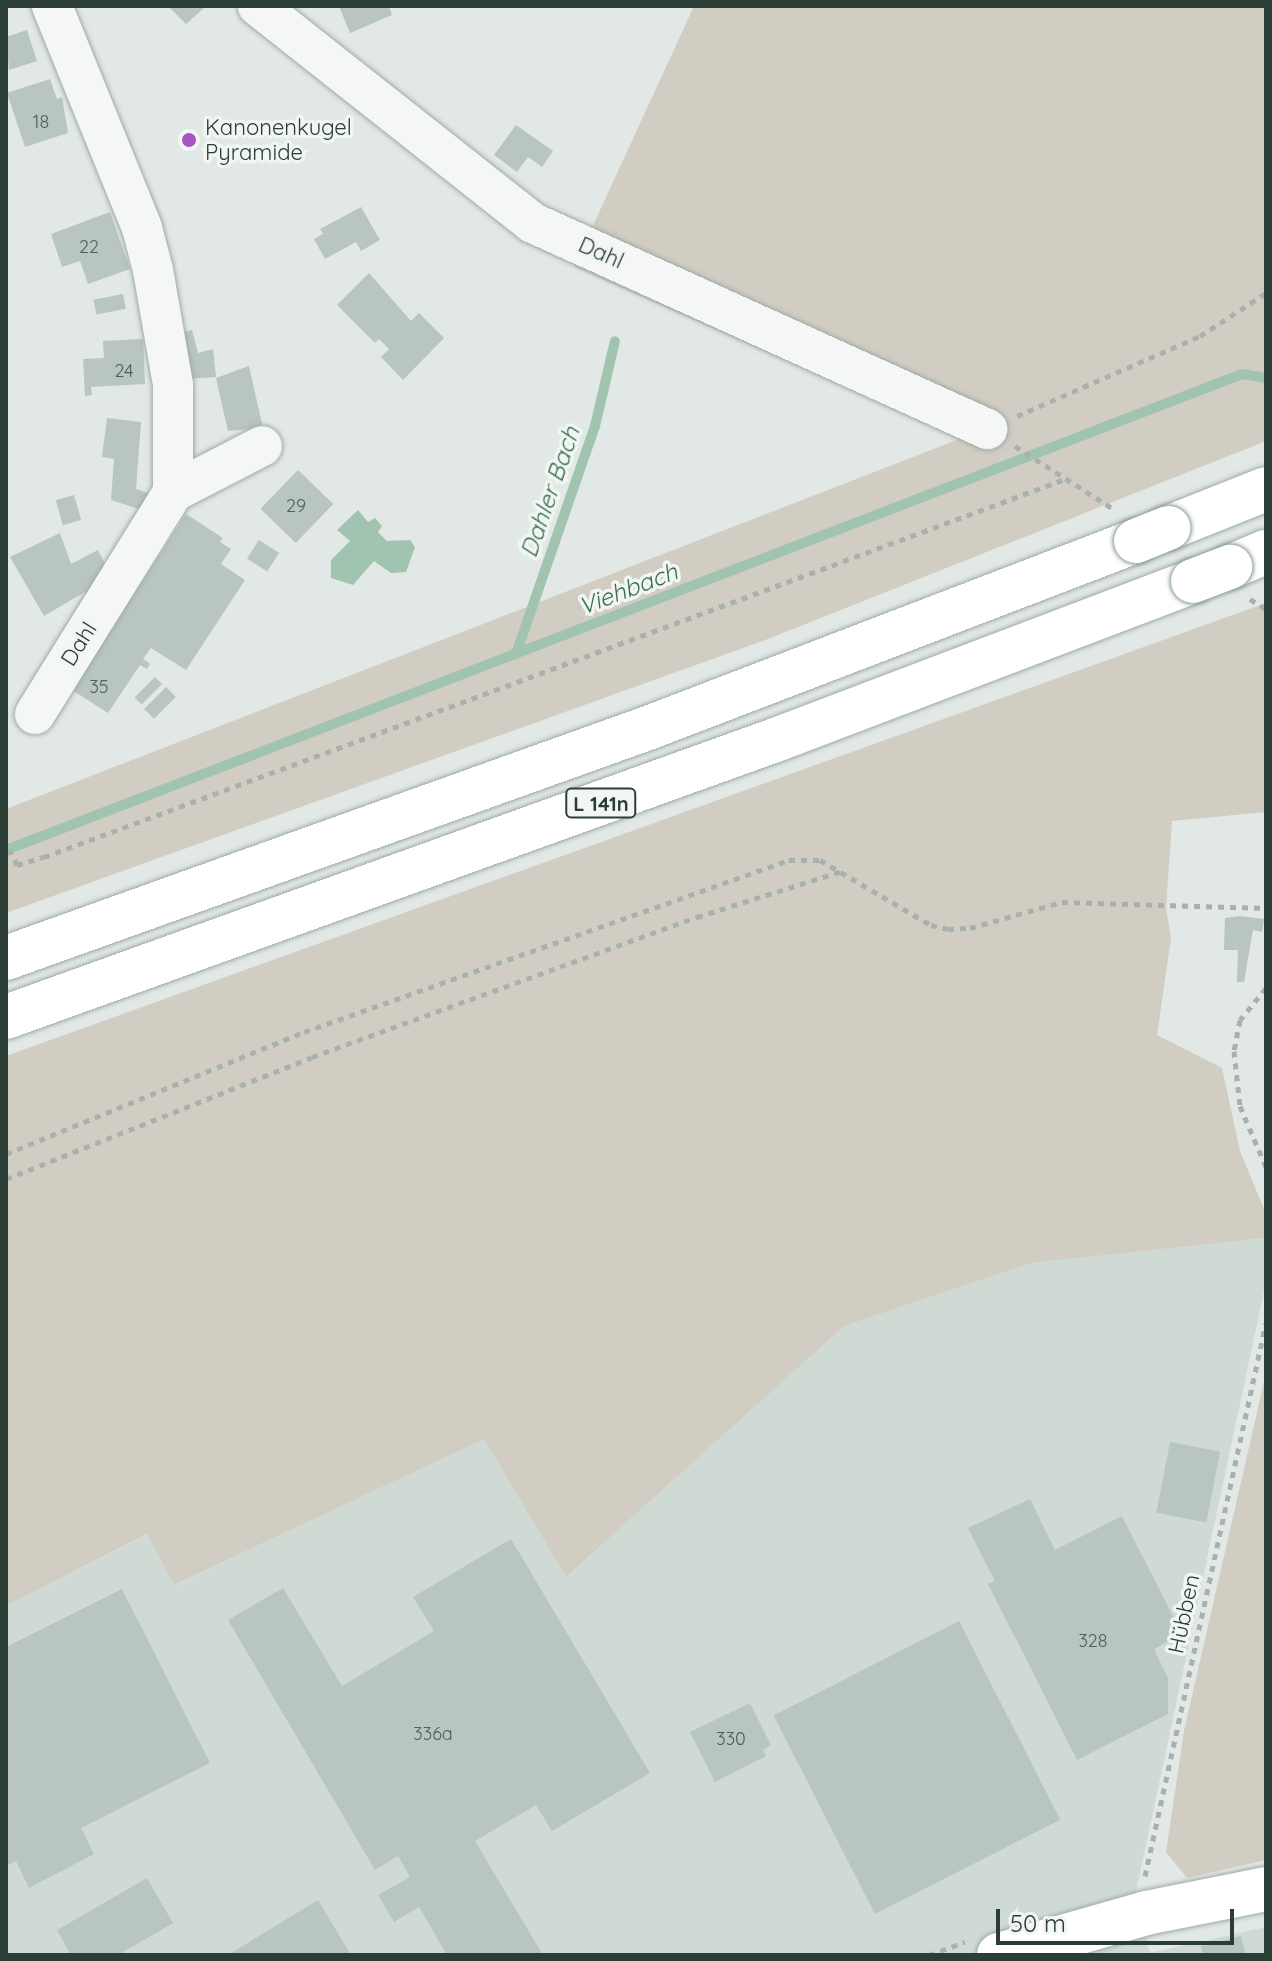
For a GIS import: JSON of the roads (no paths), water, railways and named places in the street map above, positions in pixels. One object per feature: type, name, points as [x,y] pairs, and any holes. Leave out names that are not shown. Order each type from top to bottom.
[{"type":"main road","name":"L 141n","points":[[6,958],[648,728],[1266,489]]},
{"type":"main road","name":"L 141n","points":[[6,1017],[778,739],[1230,567]]},
{"type":"main road","points":[[999,1955],[1146,1913],[1266,1889]]},
{"type":"lane","points":[[52,6],[142,228],[153,270],[173,385],[173,492],[262,446]]},
{"type":"lane","name":"Dahl","points":[[258,6],[533,223],[1001,438]]},
{"type":"lane","name":"Dahl","points":[[35,714],[173,492]]},
{"type":"waterway","name":"Dahler Bach","points":[[516,654],[595,426],[615,341]]},
{"type":"waterway","name":"Viehbach","points":[[6,850],[1242,374],[1266,378]]},
{"type":"place","name":"Kanonenkugel Pyramide","points":[[189,140]]}]
